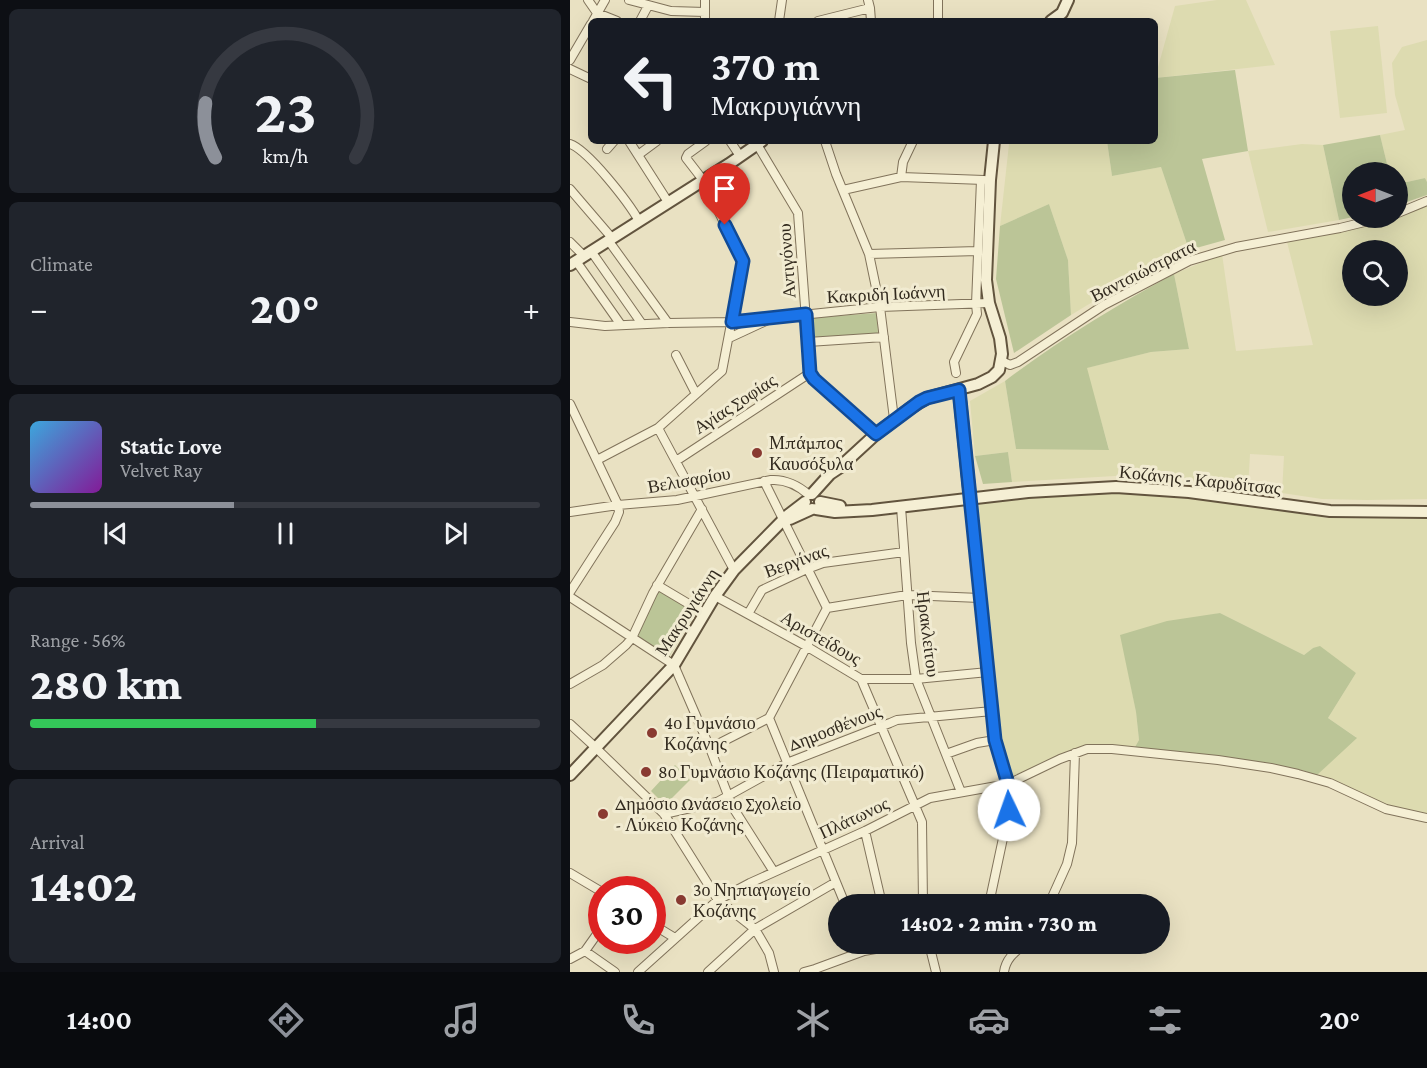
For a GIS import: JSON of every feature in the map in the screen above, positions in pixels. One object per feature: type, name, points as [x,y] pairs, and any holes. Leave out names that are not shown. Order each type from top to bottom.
[{"type":"street","points":[[588,0],[597,13],[610,18]]},
{"type":"street","points":[[594,18],[605,0]]},
{"type":"street","points":[[629,0],[671,11],[705,12]]},
{"type":"street","points":[[705,0],[705,18]]},
{"type":"street","points":[[780,18],[782,0]]},
{"type":"street","points":[[938,0],[938,18]]},
{"type":"street","points":[[1055,18],[1062,12],[1068,0]]},
{"type":"street","points":[[827,18],[869,4]]},
{"type":"street","points":[[642,18],[648,6]]},
{"type":"street","points":[[570,60],[588,29]]},
{"type":"street","points":[[570,69],[588,78]]},
{"type":"street","points":[[570,144],[583,152],[596,166],[625,200],[639,221]]},
{"type":"street","points":[[607,149],[611,144]]},
{"type":"street","points":[[631,144],[668,202]]},
{"type":"street","points":[[638,155],[653,144]]},
{"type":"street","points":[[597,460],[658,428],[722,371],[743,261],[703,180],[686,158],[702,144]]},
{"type":"street","points":[[732,144],[740,156]]},
{"type":"street","points":[[580,258],[755,144]]},
{"type":"street","name":"Αντιγόνου","points":[[759,144],[798,213],[810,373]]},
{"type":"street","points":[[826,144],[869,254],[875,277],[894,419]]},
{"type":"street","points":[[902,177],[903,162],[912,144]]},
{"type":"street","points":[[956,373],[954,362],[977,314],[978,251],[986,180],[993,144]]},
{"type":"street","points":[[843,190],[902,177],[986,180]]},
{"type":"street","points":[[986,180],[986,280],[989,303],[1000,338],[1002,361]]},
{"type":"street","points":[[570,189],[610,239],[668,322]]},
{"type":"street","points":[[1408,209],[1427,201]]},
{"type":"street","name":"Βαντσιώστρατα","points":[[1002,361],[1010,365],[1018,362],[1104,305],[1196,258],[1236,247],[1342,228]]},
{"type":"street","points":[[570,242],[621,326]]},
{"type":"street","points":[[869,254],[978,251]]},
{"type":"street","points":[[580,258],[642,324]]},
{"type":"street","name":"Κακριδή Ιωάννη","points":[[570,322],[621,326],[668,322],[732,322],[880,307],[989,303]]},
{"type":"street","points":[[729,338],[775,317]]},
{"type":"street","points":[[808,342],[884,337]]},
{"type":"street","points":[[676,355],[696,394]]},
{"type":"street","name":"Μακρυγιάννη","points":[[570,775],[674,665],[704,613],[734,570],[788,514],[813,501],[839,468],[894,419],[923,400],[978,384],[999,370],[1002,361]]},
{"type":"street","points":[[810,373],[876,434]]},
{"type":"street","name":"Αγίας Σοφίας","points":[[676,461],[810,373]]},
{"type":"street","points":[[959,390],[995,740],[1008,784],[1009,810],[991,894]]},
{"type":"street","points":[[570,404],[618,505],[619,512],[615,522],[570,592]]},
{"type":"street","points":[[658,428],[734,570]]},
{"type":"street","name":"Βελισαρίου","points":[[570,512],[695,497],[777,479],[798,488],[813,501]]},
{"type":"street","points":[[764,481],[827,608]]},
{"type":"street","name":"Κοζάνης - Καρυδίτσας","points":[[813,501],[851,511],[1028,492],[1133,487],[1219,495],[1345,512],[1427,512]]},
{"type":"street","name":"Ηρακλείτου","points":[[901,507],[911,643],[916,679],[961,792]]},
{"type":"street","points":[[570,684],[603,665],[632,638],[657,585],[702,509]]},
{"type":"street","name":"Βεργίνας","points":[[748,614],[762,590],[807,569],[823,563],[904,552]]},
{"type":"street","points":[[657,585],[704,613]]},
{"type":"street","points":[[827,608],[907,595],[980,598]]},
{"type":"street","name":"Αριστείδους","points":[[715,596],[861,679],[922,822],[923,894]]},
{"type":"street","points":[[570,597],[674,665],[736,813],[774,872]]},
{"type":"street","points":[[710,748],[769,718],[827,608]]},
{"type":"street","points":[[861,679],[916,679],[988,672]]},
{"type":"street","name":"Δημοσθένους","points":[[664,814],[717,802],[787,763],[897,720],[992,711]]},
{"type":"street","points":[[769,718],[841,894]]},
{"type":"street","points":[[570,724],[664,814],[718,900],[755,929],[769,953],[774,972]]},
{"type":"street","points":[[946,754],[995,740]]},
{"type":"street","name":"Πλάτωνος","points":[[638,972],[718,900],[732,892],[938,796],[1008,784],[1060,759],[1087,750],[1112,749],[1271,768],[1330,783],[1386,809],[1427,818]]},
{"type":"street","points":[[1054,894],[1067,864],[1070,851],[1075,753]]},
{"type":"street","points":[[864,831],[879,894]]},
{"type":"street","points":[[570,873],[588,884]]},
{"type":"street","points":[[708,972],[755,929],[836,882]]},
{"type":"street","points":[[666,933],[675,938]]},
{"type":"street","points":[[570,958],[585,951],[588,947]]},
{"type":"street","points":[[585,951],[615,972]]},
{"type":"street","points":[[804,972],[815,971],[848,954]]},
{"type":"street","points":[[932,954],[936,972]]},
{"type":"street","points":[[1004,972],[1005,964],[1014,954]]},
{"type":"shaded area","points":[[1217,0],[1246,0],[1275,65],[1158,78],[1158,67],[1175,6]]},
{"type":"shaded area","points":[[1378,26],[1387,113],[1340,118],[1330,31]]},
{"type":"shaded area","points":[[1427,40],[1427,182],[1425,178],[1408,182],[1408,162],[1387,162],[1380,135],[1405,130],[1395,95],[1392,63],[1402,47]]},
{"type":"shaded area","points":[[1009,144],[1107,144],[1112,176],[1161,167],[1189,250],[1147,269],[1071,315],[1068,260],[1049,204],[1000,226]]},
{"type":"shaded area","points":[[1302,144],[1323,145],[1339,220],[1268,232],[1248,151]]},
{"type":"shaded area","points":[[1427,205],[1427,499],[1322,499],[1282,493],[1284,456],[1250,454],[1248,489],[1174,478],[1132,475],[1012,482],[1008,452],[975,456],[970,401],[1005,381],[1016,449],[1109,449],[1086,368],[1151,352],[1189,349],[1174,274],[1222,254],[1236,351],[1313,345],[1287,242],[1352,228],[1408,228],[1408,214]]},
{"type":"shaded area","points":[[1119,492],[1232,502],[1327,518],[1427,519],[1427,814],[1383,805],[1316,776],[1356,737],[1328,718],[1356,673],[1313,648],[1304,655],[1220,613],[1121,635],[1136,712],[1139,740],[1135,747],[1106,744],[1086,747],[1050,760],[1012,778],[998,741],[991,660],[972,503]]},
{"type":"green space","points":[[1235,70],[1248,151],[1202,159],[1225,240],[1189,250],[1161,167],[1112,176],[1107,144],[1158,144],[1158,78]]},
{"type":"green space","points":[[1380,135],[1387,162],[1342,162],[1342,219],[1339,220],[1323,145]]},
{"type":"green space","points":[[1425,178],[1427,195],[1408,202],[1408,182]]},
{"type":"green space","points":[[1049,204],[1068,260],[1071,315],[1014,353],[996,279],[1000,226]]},
{"type":"green space","points":[[1174,274],[1189,349],[1151,352],[1087,368],[1109,450],[1016,449],[1005,381],[1087,324]]},
{"type":"green space","points":[[877,313],[878,334],[811,339],[809,318]]},
{"type":"green space","points":[[1008,452],[1012,482],[983,484],[975,456]]},
{"type":"green space","points":[[658,589],[696,612],[669,657],[636,636]]},
{"type":"green space","points":[[1220,613],[1304,655],[1320,646],[1356,673],[1328,718],[1357,738],[1316,776],[1305,771],[1269,765],[1135,747],[1139,740],[1136,712],[1120,635],[1167,621]]},
{"type":"green space","points":[[675,765],[690,780],[665,805],[651,791]]},
{"type":"place","name":"Μπάμπος Καυσόξυλα","points":[[757,453]]},
{"type":"place","name":"4ο Γυμνάσιο Κοζάνης","points":[[652,733]]},
{"type":"place","name":"8ο Γυμνάσιο Κοζάνης (Πειραματικό)","points":[[646,772]]},
{"type":"place","name":"Δημόσιο Ωνάσειο Σχολείο - Λύκειο Κοζάνης","points":[[603,814]]},
{"type":"place","name":"3ο Νηπιαγωγείο Κοζάνης","points":[[681,900]]},
{"type":"route","points":[[725,225],[743,261],[732,322],[806,314],[810,373],[876,434],[919,402],[959,390],[995,740],[1008,784],[1009,810]]}]
